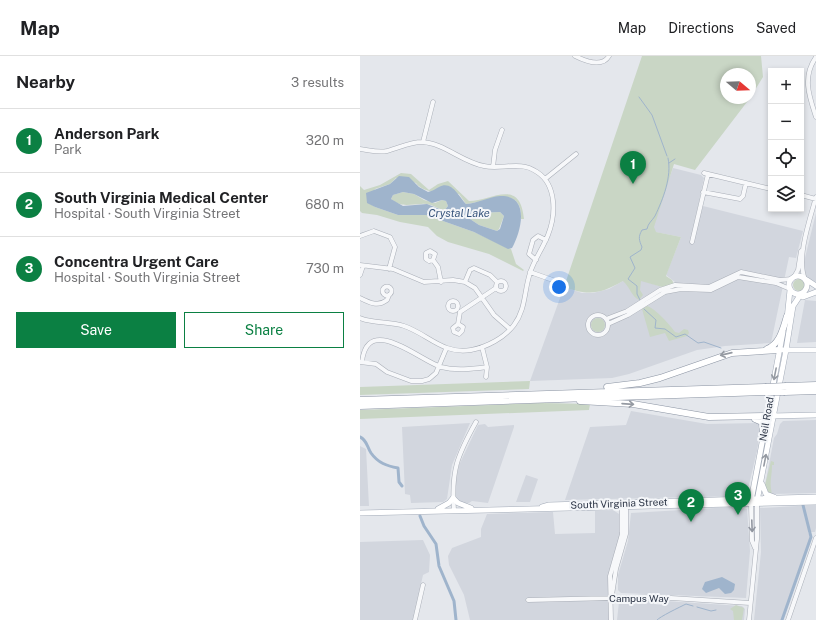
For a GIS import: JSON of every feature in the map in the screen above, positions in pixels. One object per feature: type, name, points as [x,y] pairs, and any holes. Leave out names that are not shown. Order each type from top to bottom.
[{"type":"highway","points":[[765,349],[773,346],[778,341],[790,315]]},
{"type":"highway","points":[[360,406],[576,395],[588,389],[640,383],[671,374],[722,355],[765,349],[779,350]]},
{"type":"highway","points":[[360,400],[765,390],[816,385]]},
{"type":"highway","points":[[786,389],[816,391]]},
{"type":"highway","points":[[576,395],[580,401],[638,405],[709,417],[751,418],[766,416]]},
{"type":"highway","points":[[751,418],[762,422],[764,434]]},
{"type":"main road","points":[[815,291],[797,294],[790,290],[789,284],[793,278],[799,276],[816,286]]},
{"type":"main road","points":[[803,293],[808,286],[805,279]]},
{"type":"main road","name":"Neil Road","points":[[757,501],[788,338],[790,290]]},
{"type":"main road","points":[[790,315],[799,300],[805,295],[815,291]]},
{"type":"main road","name":"Neil Road","points":[[751,501],[779,350],[794,303],[803,293]]},
{"type":"main road","points":[[788,338],[790,343],[796,347],[814,350]]},
{"type":"main road","points":[[779,350],[814,350]]},
{"type":"main road","points":[[766,416],[816,415]]},
{"type":"main road","points":[[761,481],[766,494],[779,498]]},
{"type":"main road","name":"South Virginia Street","points":[[757,501],[779,498],[816,497]]},
{"type":"main road","points":[[434,510],[449,504],[453,498],[458,503],[473,509]]},
{"type":"main road","name":"South Virginia Street","points":[[360,513],[542,507],[549,509],[751,501],[816,502]]},
{"type":"street","points":[[575,56],[598,63],[606,60],[609,56]]},
{"type":"street","points":[[816,57],[809,69],[807,84],[816,117]]},
{"type":"street","points":[[423,142],[433,102]]},
{"type":"street","points":[[493,167],[495,150],[502,130]]},
{"type":"street","points":[[360,149],[386,151],[412,143],[423,142],[437,146],[478,165],[493,167],[525,166],[538,172],[545,179],[552,192],[553,202],[552,219],[546,240],[530,272],[523,308],[510,330],[494,342],[466,351],[446,349],[406,326],[373,323],[360,318]]},
{"type":"street","points":[[545,179],[576,154]]},
{"type":"street","points":[[692,242],[706,174],[768,188]]},
{"type":"street","points":[[703,192],[740,199],[743,196],[746,183]]},
{"type":"street","points":[[607,322],[601,316],[592,317],[589,323],[589,329],[594,334],[601,335],[605,332],[607,322],[660,290],[675,285],[709,287],[740,272],[781,280],[793,278],[798,270],[816,198],[804,196]]},
{"type":"street","points":[[360,236],[374,232],[390,237],[395,247],[389,269]]},
{"type":"street","points":[[536,260],[529,254],[533,240],[538,236],[546,240]]},
{"type":"street","points":[[803,248],[802,268],[805,279]]},
{"type":"street","points":[[433,260],[438,267],[440,282]]},
{"type":"street","points":[[360,275],[362,266],[389,269],[424,282],[457,280],[465,282],[475,288],[492,312],[510,330]]},
{"type":"street","points":[[465,282],[470,270],[474,268],[490,275],[497,282],[504,282],[505,287],[501,290],[496,288]]},
{"type":"street","points":[[530,272],[564,284]]},
{"type":"street","points":[[607,322],[628,315],[665,292],[681,289],[711,290],[738,277],[776,283],[790,290]]},
{"type":"street","points":[[458,324],[458,311],[496,288],[497,282]]},
{"type":"street","points":[[360,298],[373,304],[379,304],[387,300],[389,295]]},
{"type":"street","points":[[446,349],[440,366],[432,377],[418,382],[387,372],[376,364],[361,362],[365,347],[372,342],[379,340],[403,346],[440,366],[453,369],[487,367]]},
{"type":"street","points":[[482,347],[487,367],[486,377]]},
{"type":"street","points":[[454,510],[453,477],[457,460],[476,422]]},
{"type":"street","name":"Neil Road","points":[[751,501],[752,542],[755,548]]},
{"type":"street","name":"Neil Road","points":[[748,620],[755,548],[758,536],[757,501]]},
{"type":"street","points":[[611,620],[612,597],[610,576],[622,534],[624,505]]},
{"type":"street","points":[[788,620],[816,538]]},
{"type":"street","points":[[415,620],[423,585]]},
{"type":"street","name":"Campus Way","points":[[528,600],[656,597],[750,603]]},
{"type":"shaded area","points":[[673,168],[701,175],[704,178],[691,239],[694,239],[703,206],[803,231],[796,258],[789,257],[771,343],[725,346],[697,350],[629,374],[612,378],[530,381],[564,287],[582,293],[593,293],[609,289],[623,281],[644,281],[662,287],[675,282],[666,275],[681,237],[650,231]]},
{"type":"shaded area","points":[[816,213],[816,284],[805,275],[803,266]]},
{"type":"shaded area","points":[[805,300],[816,301],[816,342],[797,343]]},
{"type":"shaded area","points":[[631,411],[707,424],[759,423],[760,432],[757,451],[747,493],[741,496],[565,500],[590,427],[626,425]]},
{"type":"shaded area","points":[[816,420],[816,493],[772,494],[765,485],[774,438],[780,424],[783,421]]},
{"type":"shaded area","points":[[470,423],[452,465],[447,499],[443,502],[411,503],[410,495],[405,494],[402,427]]},
{"type":"shaded area","points":[[485,424],[488,427],[514,425],[514,427],[488,503],[472,501],[469,503],[461,503],[456,498],[456,480],[459,465],[478,425]]},
{"type":"shaded area","points":[[360,446],[366,449],[369,506],[360,506]]},
{"type":"shaded area","points":[[526,475],[538,479],[530,502],[516,502]]},
{"type":"shaded area","points":[[816,505],[815,532],[808,532],[810,537],[781,620],[754,620],[761,552],[760,508]]},
{"type":"shaded area","points":[[732,507],[747,509],[750,551],[746,598],[621,593],[618,590],[618,575],[628,541],[631,513]]},
{"type":"shaded area","points":[[613,510],[619,514],[619,532],[621,532],[611,569],[611,620],[470,620],[464,595],[449,565],[448,556],[452,548],[481,537],[481,529],[487,514],[553,512],[555,534],[595,533],[595,511]]},
{"type":"shaded area","points":[[423,540],[430,555],[429,572],[423,575],[413,620],[360,620],[360,542]]},
{"type":"shaded area","points":[[652,601],[654,604],[663,605],[665,601],[742,606],[745,609],[744,620],[617,620],[619,602]]},
{"type":"green space","points":[[642,56],[761,56],[763,77],[756,88],[756,68],[720,68],[720,104],[745,104],[695,170],[674,164],[654,227],[656,232],[681,237],[666,276],[672,280],[674,284],[662,287],[641,281],[640,290],[643,295],[639,300],[634,296],[623,281],[608,289],[594,292],[581,292],[564,287]]},
{"type":"green space","points":[[401,173],[411,174],[429,190],[438,184],[448,181],[469,201],[503,194],[511,195],[517,198],[521,206],[524,219],[521,219],[520,208],[516,201],[510,198],[493,198],[466,204],[459,194],[430,191],[419,187],[416,183],[396,178],[390,184],[375,189],[369,203],[375,207],[398,215],[426,215],[474,232],[511,249],[516,264],[524,270],[523,271],[489,254],[448,242],[437,236],[428,227],[400,222],[377,215],[362,213],[360,211],[360,186],[364,190],[380,185]]},
{"type":"green space","points":[[403,192],[414,194],[424,200],[435,203],[442,200],[446,201],[448,206],[444,211],[427,204],[402,205],[391,199],[393,195]]},
{"type":"green space","points":[[500,212],[504,216],[497,231],[479,225],[470,219],[470,216],[475,213]]},
{"type":"green space","points":[[797,279],[801,279],[805,285],[801,291],[797,291],[793,287],[793,283]]},
{"type":"green space","points":[[647,306],[658,314],[675,332],[679,333],[684,329],[688,330],[689,333],[687,336],[669,341],[665,333],[650,337],[642,309]]},
{"type":"green space","points":[[595,318],[601,318],[605,322],[605,328],[601,332],[595,332],[591,328],[591,322]]},
{"type":"green space","points":[[530,381],[529,389],[360,395],[360,387]]},
{"type":"green space","points":[[543,403],[590,404],[589,410],[360,419],[360,410]]},
{"type":"green space","points":[[771,461],[774,462],[774,465],[772,465],[771,480],[772,494],[768,492],[765,485]]},
{"type":"green space","points":[[736,605],[744,608],[742,620],[734,620],[733,611],[730,609]]},
{"type":"water","name":"Crystal Lake","points":[[399,176],[409,177],[419,187],[428,192],[444,185],[448,186],[455,190],[466,204],[500,196],[510,197],[516,201],[520,208],[521,216],[518,233],[512,248],[508,249],[474,232],[426,215],[398,215],[367,203],[366,193],[390,184]],"holes":[[[403,192],[414,194],[432,203],[442,200],[446,201],[448,206],[444,211],[427,204],[403,206],[391,199],[393,195]],[[500,212],[504,216],[500,229],[497,231],[479,225],[470,219],[470,216],[475,213]]]},
{"type":"water","points":[[722,577],[735,584],[734,590],[731,593],[725,594],[719,588],[706,593],[702,589],[705,582]]},
{"type":"waterway","points":[[639,97],[652,115],[667,156]]},
{"type":"waterway","points":[[640,300],[637,294],[637,286],[628,279],[635,268],[630,257],[641,250],[642,247],[639,238],[641,232],[642,230],[647,229],[661,202],[668,180],[668,158]]},
{"type":"waterway","points":[[669,163],[675,159]]},
{"type":"waterway","points":[[644,309],[656,320],[655,328],[665,329],[676,337],[685,334],[698,343],[704,342],[721,348]]},
{"type":"waterway","points":[[360,437],[367,444],[371,453],[380,462],[398,468],[399,482],[402,486]]},
{"type":"waterway","points":[[782,620],[811,537],[803,505]]},
{"type":"waterway","points":[[420,516],[424,526],[436,544],[439,566],[454,601],[456,620]]},
{"type":"waterway","points":[[657,620],[665,614],[686,604],[693,606]]},
{"type":"waterway","points":[[697,607],[711,611],[716,610]]},
{"type":"place","name":"Anderson Park","points":[[633,184]]},
{"type":"place","name":"Concentra Urgent Care","points":[[738,515]]},
{"type":"place","name":"South Virginia Medical Center","points":[[691,522]]}]
